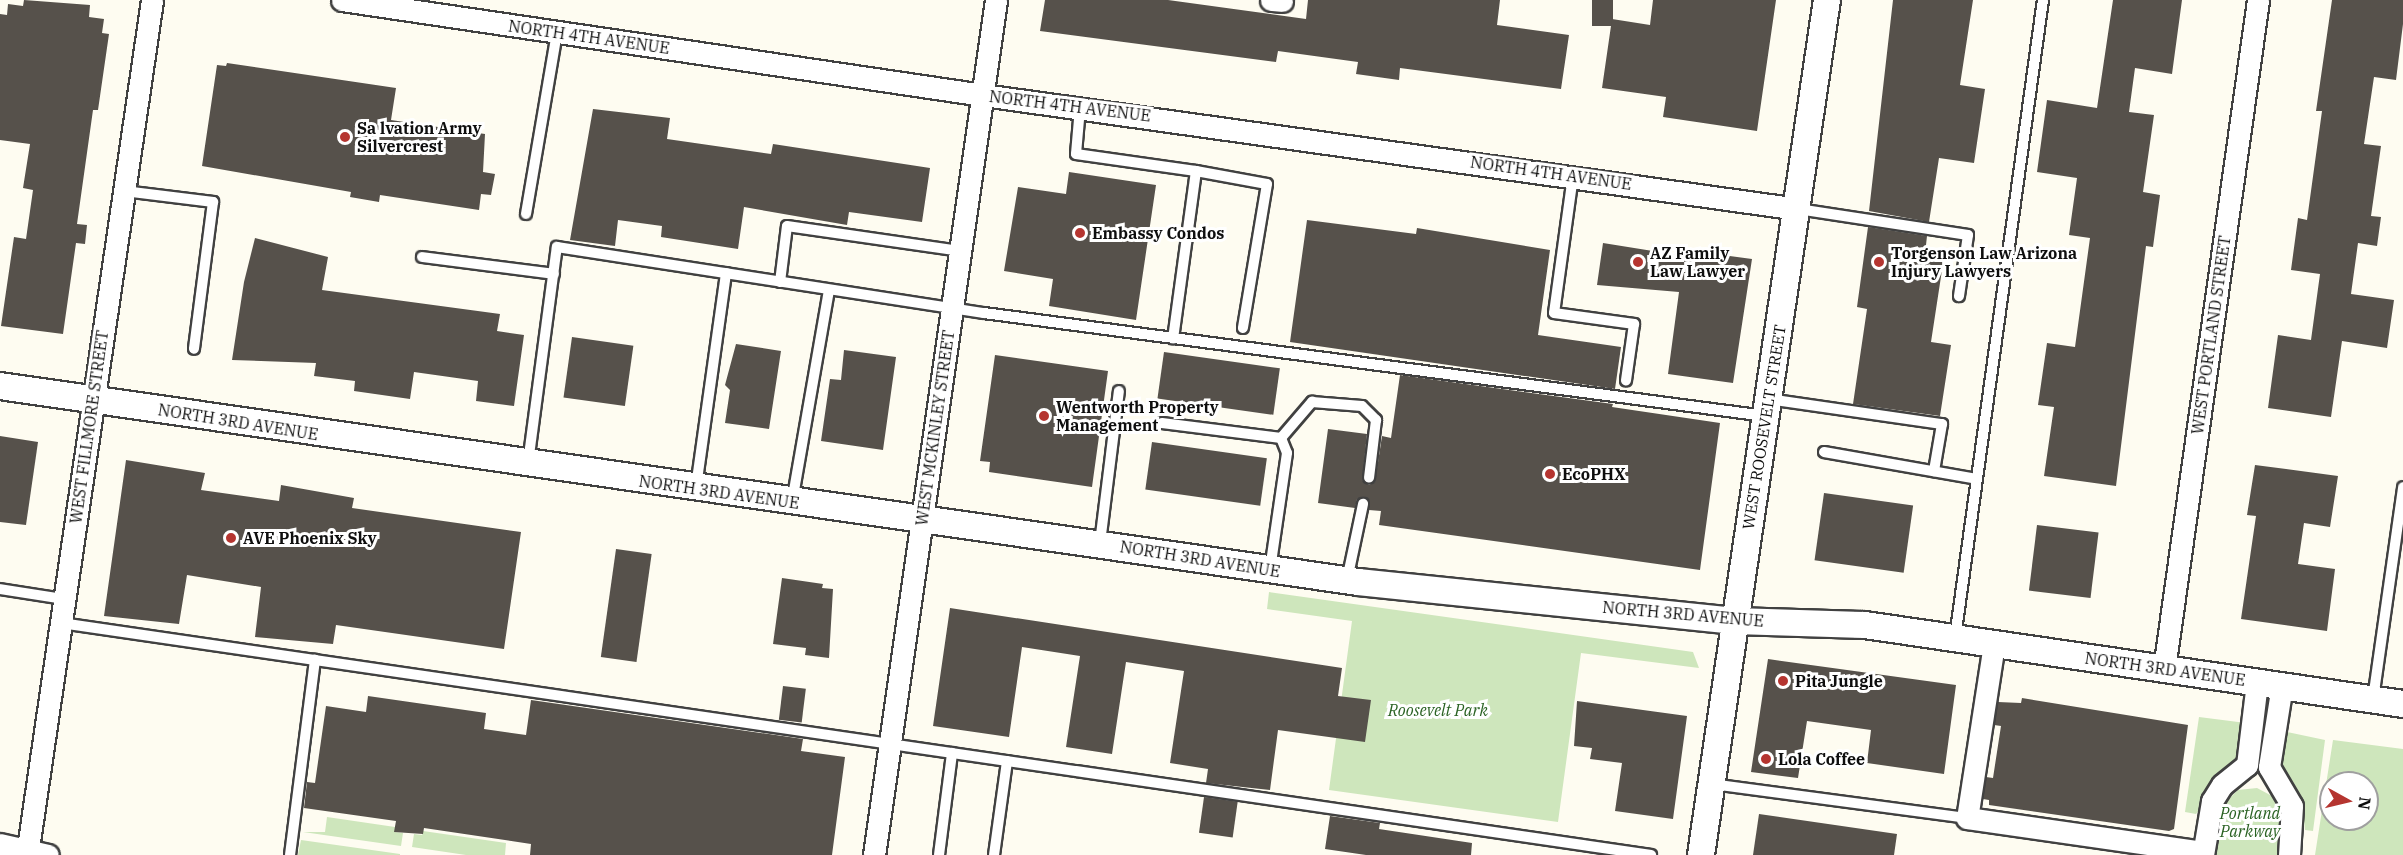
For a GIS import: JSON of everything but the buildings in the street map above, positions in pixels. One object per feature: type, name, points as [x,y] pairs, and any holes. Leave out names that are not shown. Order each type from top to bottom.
[{"type":"street","name":"WEST FILLMORE STREET","points":[[27,854],[152,0]]},
{"type":"street","name":"NORTH 4TH AVENUE","points":[[342,0],[983,95],[1798,209]]},
{"type":"street","name":"WEST MCKINLEY STREET","points":[[874,855],[996,0]]},
{"type":"street","name":"WEST ROOSEVELT STREET","points":[[1701,855],[1827,0]]},
{"type":"street","name":"WEST PORTLAND STREET","points":[[2164,669],[2258,0]]},
{"type":"street","name":"NORTH 3RD AVENUE","points":[[0,386],[528,465],[1100,543],[1270,570],[1735,621],[1865,625],[2403,704]]},
{"type":"street","points":[[1994,644],[1967,818],[2203,854],[2212,801],[2222,785],[2247,765],[2269,683]]},
{"type":"street","points":[[2269,683],[2269,767],[2292,806],[2289,855]]},
{"type":"street","points":[[2247,765],[2269,767]]},
{"type":"street","points":[[0,844],[27,854],[48,855]]},
{"type":"lane","points":[[1955,638],[2043,0]]},
{"type":"lane","points":[[526,214],[557,32]]},
{"type":"lane","points":[[1080,108],[1076,154],[1196,171],[1267,184],[1243,328]]},
{"type":"lane","points":[[1173,339],[1196,171]]},
{"type":"lane","points":[[1573,176],[1554,314],[1634,324],[1626,380]]},
{"type":"lane","points":[[124,191],[213,202],[194,349]]},
{"type":"lane","points":[[1798,209],[1968,235],[1959,296]]},
{"type":"lane","points":[[780,282],[787,226],[961,251]]},
{"type":"lane","points":[[528,465],[557,247],[952,309],[1173,339],[1766,407],[1942,424],[1934,471]]},
{"type":"lane","points":[[422,257],[554,274]]},
{"type":"lane","points":[[696,489],[726,273]]},
{"type":"lane","points":[[792,502],[829,290]]},
{"type":"lane","points":[[1100,543],[1119,391]]},
{"type":"lane","points":[[1281,438],[1312,402],[1362,406],[1376,420],[1369,478]]},
{"type":"lane","points":[[1162,423],[1281,438]]},
{"type":"lane","points":[[1270,570],[1287,453],[1281,438]]},
{"type":"lane","points":[[1824,452],[1977,479]]},
{"type":"lane","points":[[2373,699],[2403,487]]},
{"type":"lane","points":[[1347,580],[1363,504]]},
{"type":"lane","points":[[0,589],[64,599]]},
{"type":"lane","points":[[61,623],[1651,855]]},
{"type":"lane","points":[[290,855],[315,660]]},
{"type":"lane","points":[[939,855],[952,753]]},
{"type":"lane","points":[[994,855],[1007,761]]},
{"type":"lane","points":[[1711,784],[1967,818]]},
{"type":"green space","name":"Roosevelt Park","points":[[1269,592],[1693,652],[1699,668],[1581,653],[1558,822],[1329,790],[1352,621],[1267,609]]},
{"type":"green space","name":"Portland Parkway","points":[[2199,717],[2246,723],[2238,763],[2196,814],[2185,812]]},
{"type":"green space","name":"Portland Parkway","points":[[2282,731],[2325,740],[2321,771],[2319,771],[2313,831],[2305,830],[2302,803],[2283,775],[2280,762]]},
{"type":"green space","points":[[2333,740],[2403,749],[2403,855],[2315,855],[2319,829],[2379,831],[2379,771],[2328,771]]},
{"type":"green space","name":"Portland Parkway","points":[[2257,788],[2272,796],[2283,808],[2280,855],[2211,855],[2218,809],[2238,790]]},
{"type":"green space","points":[[327,817],[395,827],[395,832],[403,833],[401,846],[303,832],[325,832]]},
{"type":"green space","points":[[423,831],[506,843],[505,855],[466,855],[412,847],[414,834],[422,835]]},
{"type":"green space","points":[[301,840],[400,854],[400,855],[298,855]]},
{"type":"place","name":"Sa lvation Army Silvercrest","points":[[345,137]]},
{"type":"place","name":"Embassy Condos","points":[[1080,233]]},
{"type":"place","name":"AZ Family Law Lawyer","points":[[1638,262]]},
{"type":"place","name":"Torgenson Law Arizona Injury Lawyers","points":[[1879,262]]},
{"type":"place","name":"Wentworth Property Management","points":[[1044,416]]},
{"type":"place","name":"EcoPHX","points":[[1550,474]]},
{"type":"place","name":"AVE Phoenix Sky","points":[[231,538]]},
{"type":"place","name":"Pita Jungle","points":[[1783,681]]},
{"type":"place","name":"Lola Coffee","points":[[1766,759]]}]
